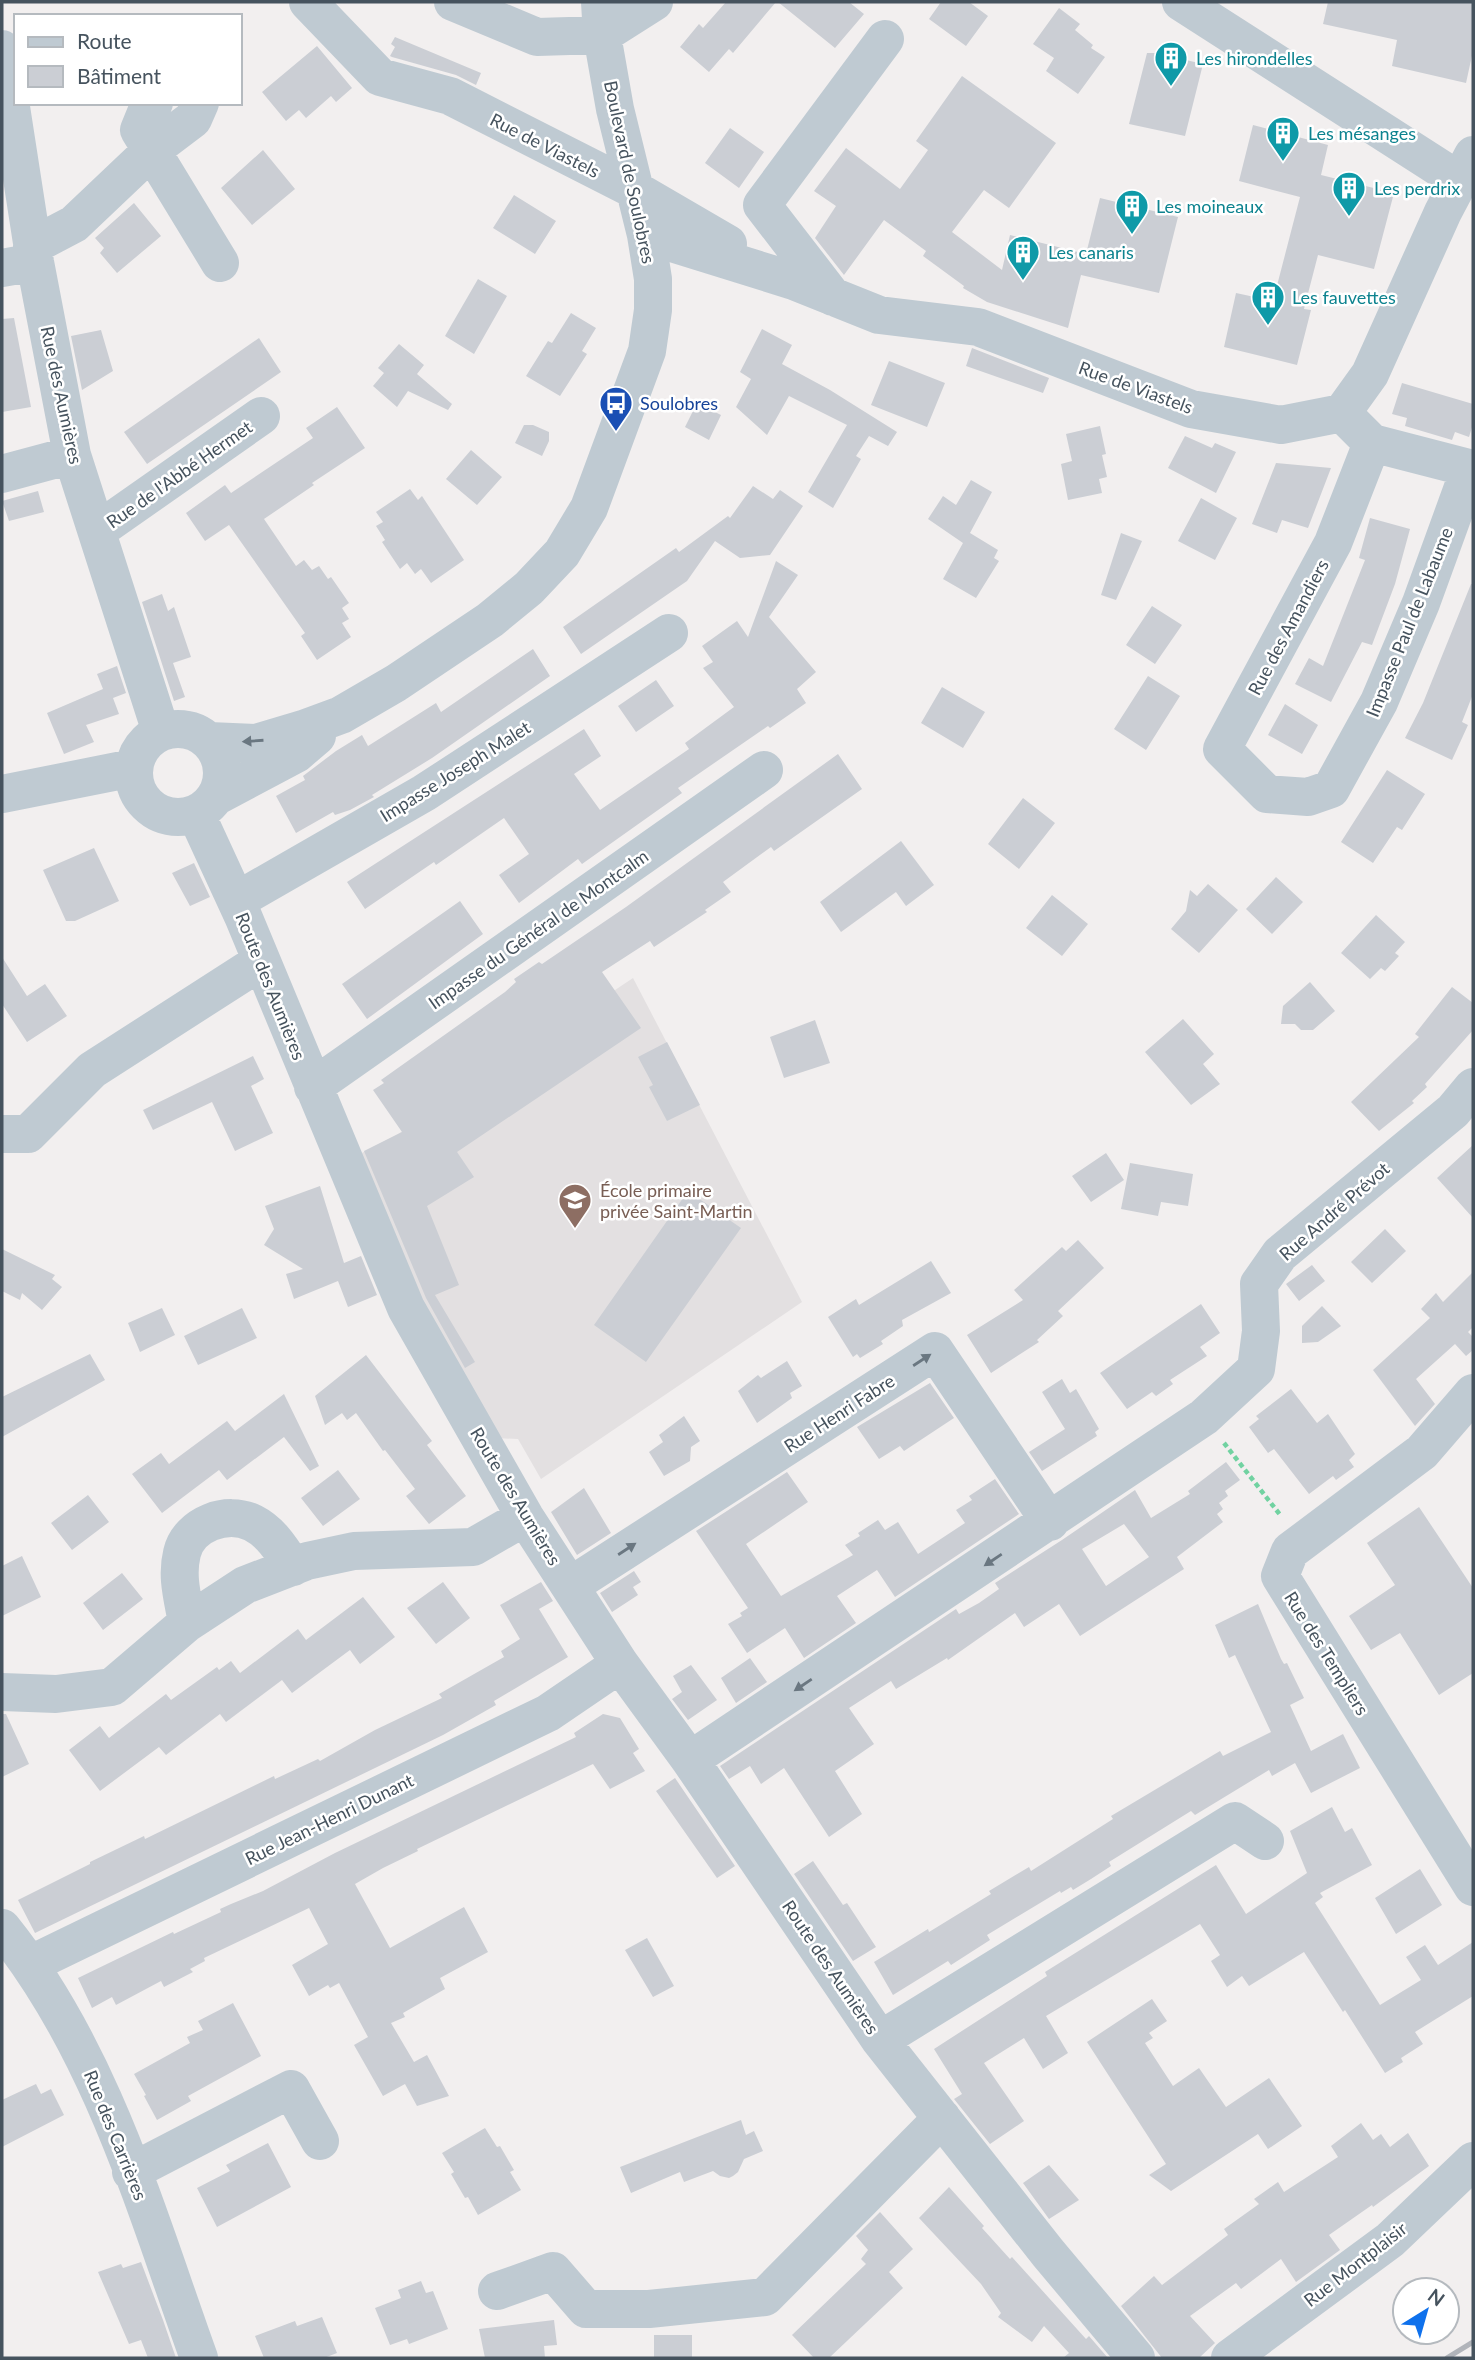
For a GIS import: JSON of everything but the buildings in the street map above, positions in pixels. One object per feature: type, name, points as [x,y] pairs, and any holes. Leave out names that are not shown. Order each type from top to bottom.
[{"type":"street","name":"Rue de Viastels","points":[[308,2],[380,77],[450,96],[636,191],[794,281]]},
{"type":"street","points":[[453,2],[537,37],[654,2]]},
{"type":"street","points":[[1181,2],[1462,192],[1370,374],[1342,413],[1372,443],[1472,469]]},
{"type":"street","name":"Boulevard de Soulobres","points":[[206,805],[296,754],[341,715],[396,683],[490,620],[529,588],[562,552],[589,508],[647,351],[653,310],[653,279],[646,235],[615,109],[601,18]]},
{"type":"street","points":[[834,298],[762,205],[885,39]]},
{"type":"street","name":"Rue des Aumières","points":[[2,49],[23,259],[72,455],[161,732]]},
{"type":"street","points":[[152,105],[139,130],[220,263]]},
{"type":"street","points":[[23,259],[74,224],[152,150],[193,119],[199,105]]},
{"type":"street","name":"Rue de Viastels","points":[[646,235],[794,281],[879,315],[978,327],[1191,409],[1281,425],[1342,413]]},
{"type":"street","name":"Rue de l'Abbé Hermet","points":[[97,531],[261,416]]},
{"type":"street","name":"Rue des Amandiers","points":[[1267,794],[1222,749],[1333,543],[1372,443]]},
{"type":"street","points":[[2,474],[72,455]]},
{"type":"street","name":"Impasse Paul de Labaume","points":[[1267,794],[1308,797],[1331,789],[1379,702],[1421,603],[1472,469]]},
{"type":"street","name":"Impasse Joseph Malet","points":[[236,901],[424,793],[669,632]]},
{"type":"street","name":"Boulevard de Soulobres","points":[[209,741],[256,743],[341,715]]},
{"type":"street","points":[[174,729],[198,734],[209,741],[218,753],[222,782],[206,805],[183,818],[170,818],[157,813],[146,804],[138,794],[134,782],[134,768],[142,747],[161,732],[174,729]]},
{"type":"street","points":[[11,793],[134,768]]},
{"type":"street","name":"Impasse du Général de Montcalm","points":[[313,1087],[764,770]]},
{"type":"street","points":[[11,793],[146,804]]},
{"type":"street","name":"Route des Aumières","points":[[206,805],[236,901],[260,962],[406,1308],[525,1517],[620,1664],[690,1760],[880,2040],[1048,2253],[1136,2358]]},
{"type":"street","points":[[2,1134],[28,1134],[92,1070],[260,962]]},
{"type":"street","name":"Rue André Prévot","points":[[1050,1522],[1204,1417],[1256,1369],[1261,1331],[1259,1284],[1280,1254],[1453,1111],[1473,1087]]},
{"type":"street","name":"Rue Henri Fabre","points":[[570,1586],[935,1351],[1050,1522]]},
{"type":"street","name":"Rue des Templiers","points":[[1473,1393],[1422,1452],[1290,1551],[1280,1576],[1473,1888]]},
{"type":"street","points":[[2,1692],[56,1694],[113,1687],[187,1623],[245,1585],[307,1561],[354,1551],[473,1547],[525,1517]]},
{"type":"street","points":[[187,1623],[179,1586],[182,1551],[192,1534],[209,1521],[228,1518],[252,1522],[273,1538],[293,1567]]},
{"type":"street","points":[[690,1760],[1050,1522]]},
{"type":"street","name":"Rue Jean-Henri Dunant","points":[[31,1964],[548,1713],[620,1664]]},
{"type":"street","points":[[880,2040],[1234,1821],[1265,1841]]},
{"type":"street","name":"Rue des Carrières","points":[[2,1928],[31,1964],[91,2070],[199,2358]]},
{"type":"street","points":[[131,2172],[291,2089],[320,2141]]},
{"type":"street","points":[[497,2291],[553,2271],[586,2309],[649,2309],[765,2297],[942,2118]]},
{"type":"street","name":"Rue Montplaisir","points":[[1230,2358],[1390,2240],[1473,2161]]},
{"type":"path","points":[[1204,1417],[1301,1542]]},
{"type":"shaded area","name":"École primaire privée Saint-Martin","points":[[633,978],[802,1302],[541,1479],[518,1439],[495,1438],[416,1306],[356,1156],[439,1108]]},
{"type":"railway","points":[[1447,2358],[1473,2342]]},
{"type":"place","name":"Les hirondelles","points":[[1171,88]]},
{"type":"place","name":"Les mésanges","points":[[1283,163]]},
{"type":"place","name":"Les perdrix","points":[[1349,218]]},
{"type":"place","name":"Les moineaux","points":[[1132,236]]},
{"type":"place","name":"Les canaris","points":[[1023,282]]},
{"type":"place","name":"Les fauvettes","points":[[1268,327]]},
{"type":"place","name":"Soulobres","points":[[616,433]]},
{"type":"place","name":"École primaire privée Saint-Martin","points":[[575,1230]]}]
